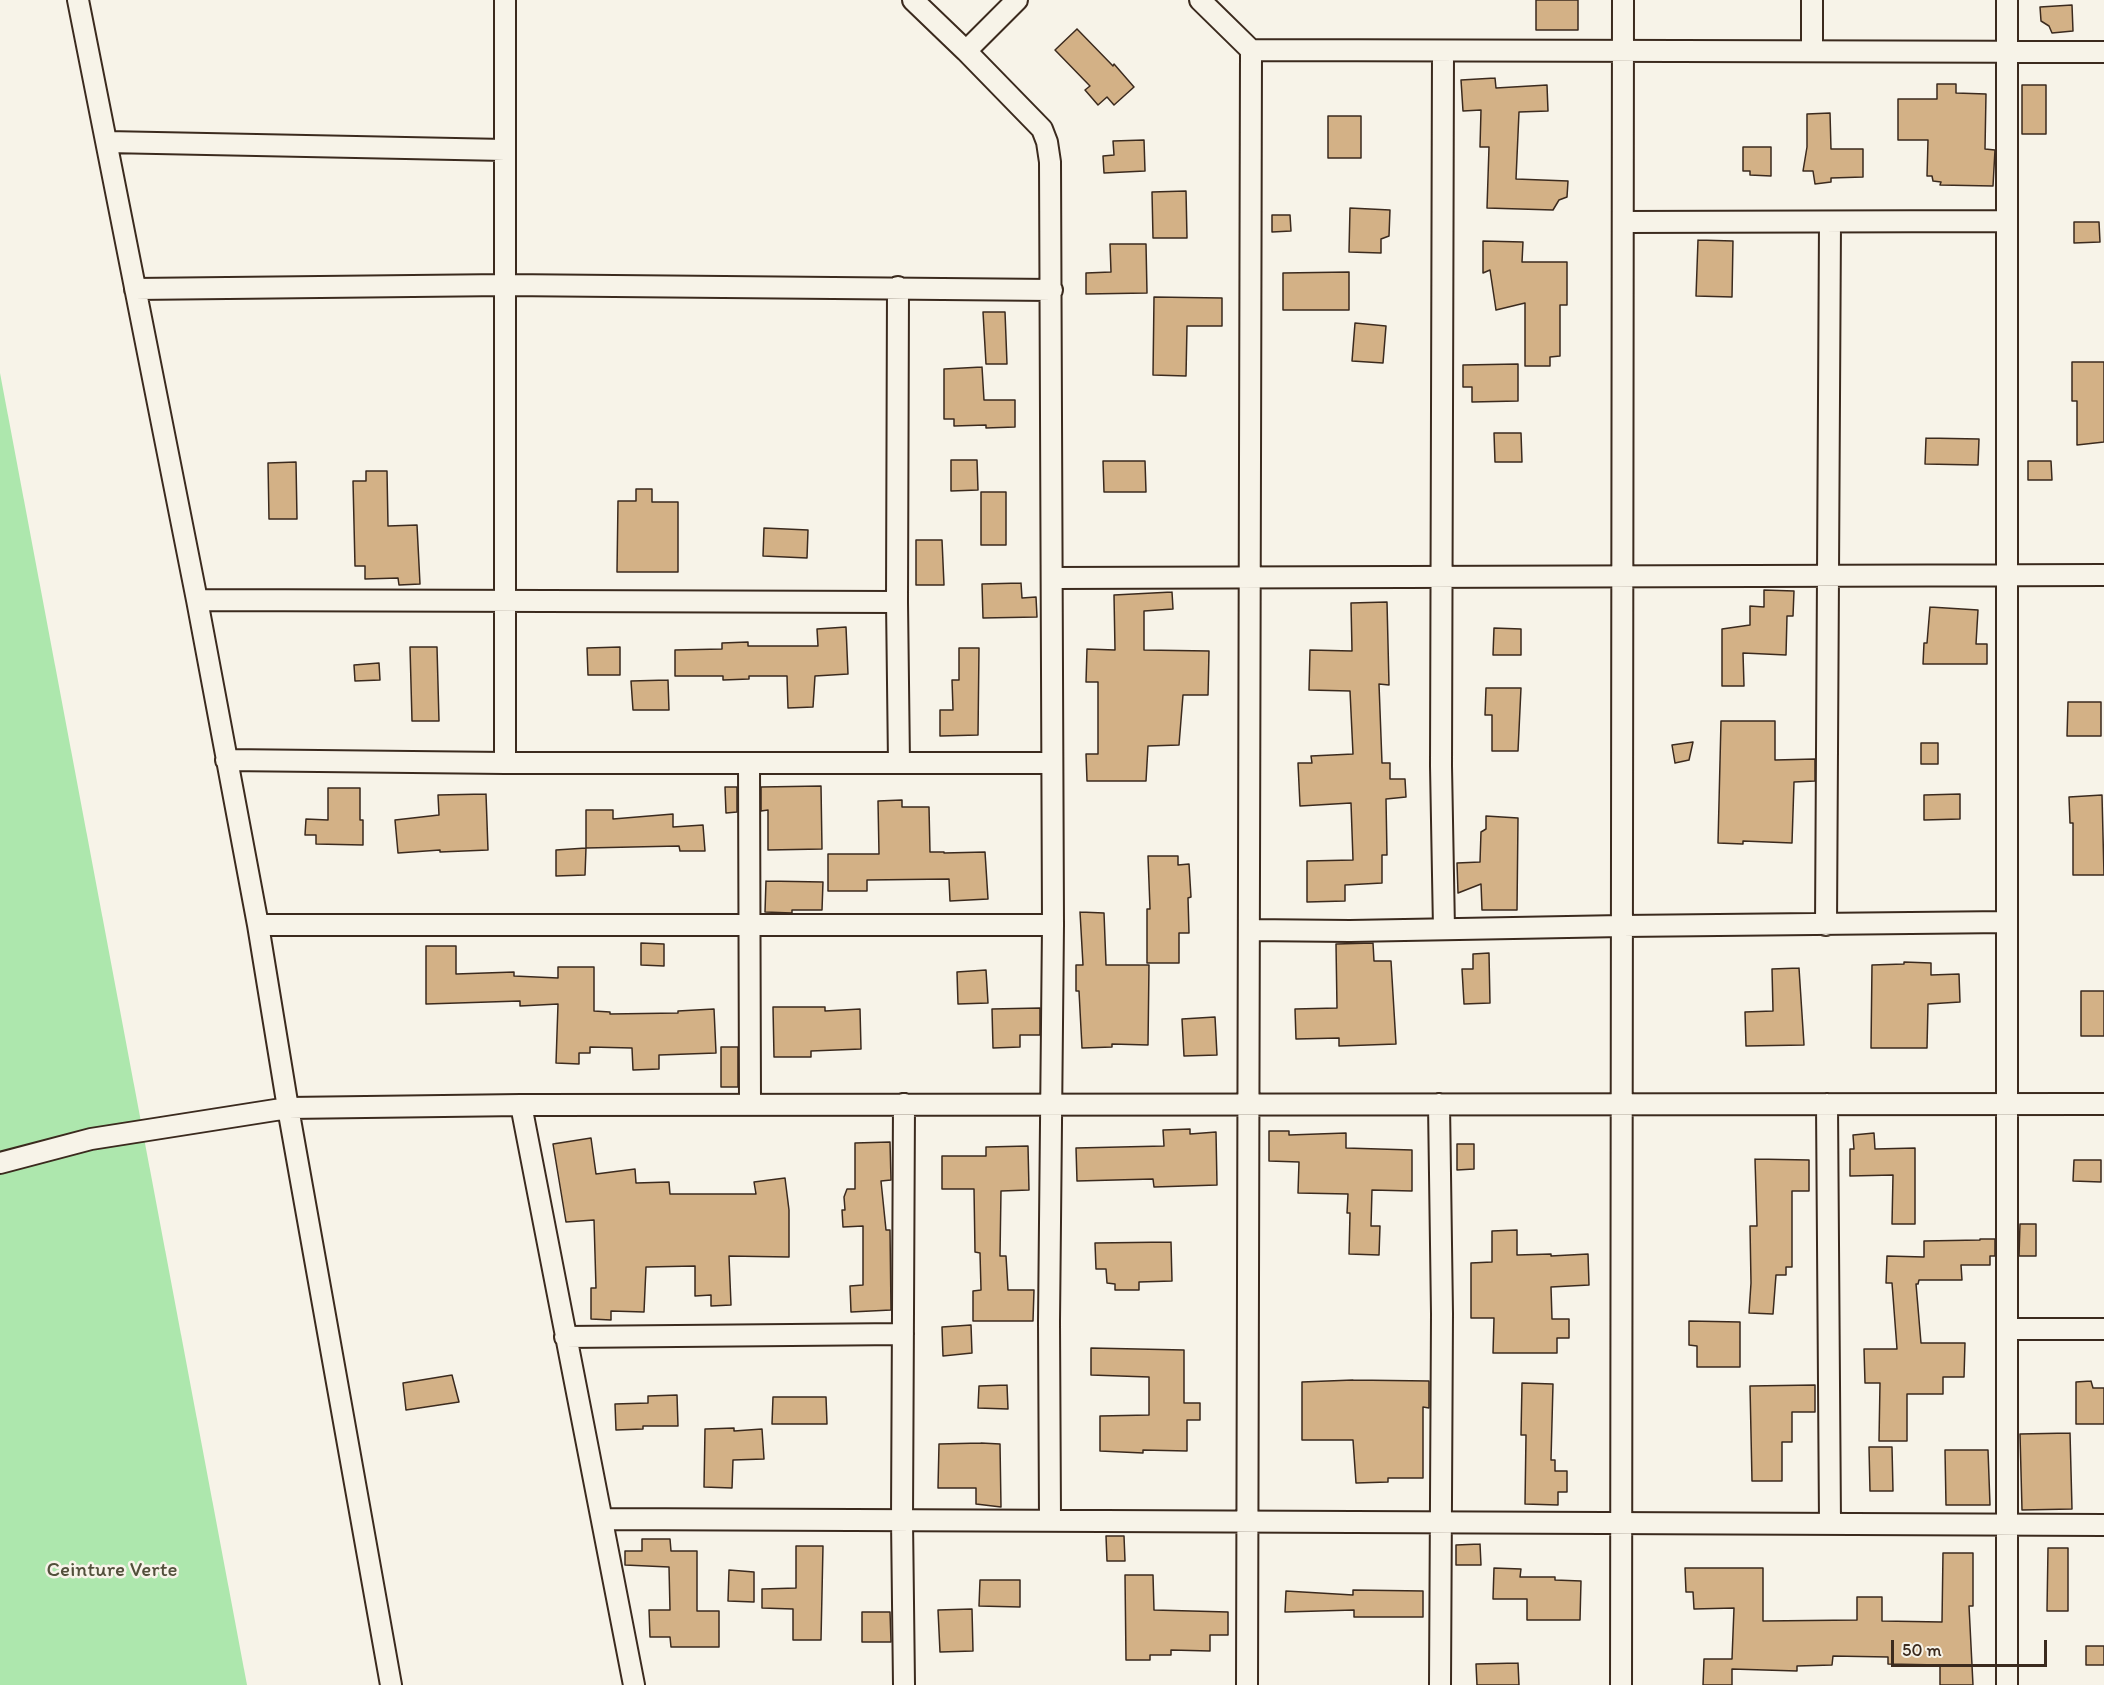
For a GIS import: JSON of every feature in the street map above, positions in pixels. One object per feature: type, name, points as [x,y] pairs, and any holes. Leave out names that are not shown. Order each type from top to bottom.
[{"type":"street","points":[[78,0],[197,600],[258,924],[288,1108],[391,1685]]},
{"type":"street","points":[[505,0],[505,763]]},
{"type":"street","points":[[913,0],[1042,129],[1050,162],[1053,924],[1049,1321],[1050,1520]]},
{"type":"street","points":[[966,51],[1017,0]]},
{"type":"street","points":[[1200,0],[1251,50],[2104,52]]},
{"type":"street","points":[[1621,1685],[1623,0]]},
{"type":"street","points":[[1812,0],[1812,51]]},
{"type":"street","points":[[2007,0],[2007,1685]]},
{"type":"street","points":[[1247,1685],[1251,50]]},
{"type":"street","points":[[1443,51],[1441,766],[1444,929]]},
{"type":"street","points":[[107,142],[505,150]]},
{"type":"street","points":[[1623,222],[2007,221]]},
{"type":"street","points":[[1826,925],[1830,222]]},
{"type":"street","points":[[135,289],[505,285],[1052,290]]},
{"type":"street","points":[[898,287],[899,763]]},
{"type":"street","points":[[1052,578],[2104,575]]},
{"type":"street","points":[[197,600],[897,602]]},
{"type":"street","points":[[226,760],[505,763],[1052,763]]},
{"type":"street","points":[[750,763],[750,1104]]},
{"type":"street","points":[[1249,930],[2007,922]]},
{"type":"street","points":[[258,924],[1053,924]]},
{"type":"street","points":[[0,1163],[91,1139],[288,1108],[750,1104],[2104,1104]]},
{"type":"street","points":[[904,1104],[902,1520],[904,1685]]},
{"type":"street","points":[[1439,1104],[1442,1314],[1440,1685]]},
{"type":"street","points":[[1827,1104],[1830,1524]]},
{"type":"street","points":[[521,1105],[634,1685]]},
{"type":"street","points":[[2007,1329],[2104,1329]]},
{"type":"street","points":[[565,1337],[903,1334]]},
{"type":"street","points":[[602,1519],[2104,1525]]},
{"type":"green space","name":"Ceinture Verte","points":[[0,373],[247,1685],[0,1685]]},
{"type":"building","points":[[1536,0],[1578,0],[1578,30],[1536,30]]},
{"type":"building","points":[[2072,5],[2073,31],[2052,33],[2049,26],[2041,21],[2040,7]]},
{"type":"building","points":[[1077,29],[1113,66],[1114,64],[1134,87],[1114,105],[1107,97],[1098,105],[1085,90],[1090,86],[1055,50]]},
{"type":"building","points":[[1495,78],[1496,88],[1547,85],[1548,111],[1519,112],[1516,179],[1568,181],[1567,197],[1559,200],[1553,210],[1487,208],[1489,147],[1480,147],[1481,110],[1463,111],[1461,80]]},
{"type":"building","points":[[1937,84],[1956,84],[1956,93],[1986,94],[1985,149],[1995,150],[1993,186],[1940,185],[1941,182],[1933,181],[1932,176],[1927,176],[1928,140],[1898,140],[1898,99],[1937,99]]},
{"type":"building","points":[[2022,85],[2046,85],[2046,134],[2022,134]]},
{"type":"building","points":[[1830,113],[1831,149],[1863,149],[1863,177],[1831,178],[1831,182],[1815,184],[1813,171],[1803,171],[1807,147],[1807,114]]},
{"type":"building","points":[[1328,116],[1361,116],[1361,158],[1328,158]]},
{"type":"building","points":[[1144,140],[1145,171],[1104,173],[1103,156],[1114,155],[1113,141]]},
{"type":"building","points":[[1743,147],[1771,147],[1771,176],[1750,175],[1750,171],[1743,171]]},
{"type":"building","points":[[1186,191],[1187,238],[1153,238],[1152,192]]},
{"type":"building","points":[[1350,208],[1390,210],[1389,236],[1381,239],[1381,253],[1349,252]]},
{"type":"building","points":[[1272,215],[1290,215],[1291,231],[1272,232]]},
{"type":"building","points":[[2074,222],[2099,222],[2100,242],[2074,243]]},
{"type":"building","points":[[1698,240],[1733,241],[1732,297],[1696,296]]},
{"type":"building","points":[[1483,241],[1523,242],[1522,262],[1567,262],[1567,305],[1560,305],[1560,356],[1550,357],[1550,366],[1525,366],[1525,303],[1496,310],[1490,270],[1483,273]]},
{"type":"building","points":[[1110,244],[1146,244],[1147,293],[1086,294],[1086,273],[1111,272]]},
{"type":"building","points":[[1349,272],[1349,310],[1283,310],[1283,273]]},
{"type":"building","points":[[1154,297],[1222,298],[1222,326],[1187,326],[1186,376],[1153,375]]},
{"type":"building","points":[[983,312],[1005,312],[1007,364],[986,364]]},
{"type":"building","points":[[1355,323],[1386,326],[1383,363],[1352,361]]},
{"type":"building","points":[[2072,362],[2104,362],[2104,442],[2077,445],[2077,401],[2072,401]]},
{"type":"building","points":[[1518,364],[1518,401],[1472,402],[1472,387],[1463,387],[1463,365]]},
{"type":"building","points":[[982,367],[984,400],[1015,400],[1015,427],[954,426],[954,419],[944,419],[944,369]]},
{"type":"building","points":[[1494,433],[1521,433],[1522,462],[1495,462]]},
{"type":"building","points":[[1926,438],[1979,439],[1978,465],[1925,464]]},
{"type":"building","points":[[951,460],[977,460],[978,490],[951,491]]},
{"type":"building","points":[[1103,461],[1145,461],[1146,492],[1104,492]]},
{"type":"building","points":[[2028,461],[2051,461],[2052,480],[2028,480]]},
{"type":"building","points":[[296,462],[297,519],[269,519],[268,463]]},
{"type":"building","points":[[366,471],[387,471],[388,526],[417,525],[420,584],[399,585],[398,578],[365,579],[365,566],[355,566],[353,481],[366,481]]},
{"type":"building","points":[[636,489],[652,489],[652,502],[678,502],[678,572],[617,572],[618,501],[636,501]]},
{"type":"building","points":[[981,492],[1006,492],[1006,545],[981,545]]},
{"type":"building","points":[[764,528],[808,530],[807,558],[763,556]]},
{"type":"building","points":[[916,540],[942,540],[944,585],[916,585]]},
{"type":"building","points":[[1021,583],[1022,598],[1036,597],[1037,617],[983,618],[982,584]]},
{"type":"building","points":[[1764,590],[1794,591],[1793,616],[1787,616],[1786,655],[1743,653],[1744,686],[1722,686],[1722,629],[1750,625],[1750,606],[1764,607]]},
{"type":"building","points":[[1172,592],[1173,609],[1144,611],[1144,650],[1209,651],[1208,695],[1183,695],[1179,745],[1148,746],[1146,781],[1087,781],[1086,754],[1098,754],[1098,682],[1086,682],[1087,649],[1115,650],[1114,595]]},
{"type":"building","points":[[1387,602],[1389,685],[1379,684],[1382,763],[1390,763],[1390,779],[1405,779],[1406,797],[1386,799],[1387,855],[1382,855],[1382,883],[1345,885],[1345,901],[1307,902],[1307,861],[1353,860],[1351,803],[1300,806],[1298,763],[1312,763],[1311,756],[1353,754],[1350,691],[1309,690],[1310,650],[1352,651],[1351,603]]},
{"type":"building","points":[[1930,607],[1978,610],[1976,644],[1987,644],[1987,664],[1923,664]]},
{"type":"building","points":[[846,627],[848,674],[815,676],[813,707],[788,708],[787,676],[749,676],[749,679],[723,680],[723,676],[675,676],[675,650],[722,649],[722,643],[748,642],[748,646],[818,646],[817,629]]},
{"type":"building","points":[[1494,628],[1521,629],[1521,655],[1493,655]]},
{"type":"building","points":[[410,647],[437,647],[439,721],[412,721]]},
{"type":"building","points":[[620,647],[620,675],[588,675],[587,648]]},
{"type":"building","points":[[959,648],[979,648],[978,735],[940,736],[940,710],[953,710],[952,680],[959,680]]},
{"type":"building","points":[[379,663],[380,680],[355,681],[354,665]]},
{"type":"building","points":[[668,680],[669,710],[633,710],[631,681]]},
{"type":"building","points":[[1486,688],[1521,688],[1518,751],[1492,751],[1492,715],[1485,715]]},
{"type":"building","points":[[2068,702],[2101,702],[2101,736],[2067,736]]},
{"type":"building","points":[[1721,721],[1775,721],[1775,760],[1815,759],[1815,781],[1794,782],[1792,843],[1743,841],[1743,844],[1718,843]]},
{"type":"building","points":[[1693,742],[1689,760],[1675,763],[1672,745]]},
{"type":"building","points":[[1921,743],[1938,743],[1938,764],[1921,764]]},
{"type":"building","points":[[821,786],[822,849],[768,850],[768,810],[761,811],[761,787]]},
{"type":"building","points":[[725,787],[737,787],[737,812],[726,813]]},
{"type":"building","points":[[328,788],[360,788],[363,845],[316,844],[316,835],[305,835],[306,819],[328,820]]},
{"type":"building","points":[[486,794],[488,850],[398,853],[395,820],[439,815],[438,795]]},
{"type":"building","points":[[1960,794],[1960,819],[1924,820],[1924,795]]},
{"type":"building","points":[[2102,795],[2104,875],[2073,875],[2073,823],[2070,823],[2069,797]]},
{"type":"building","points":[[902,800],[902,807],[929,807],[930,852],[985,852],[988,899],[950,901],[949,879],[867,880],[867,891],[828,891],[828,854],[879,854],[878,801]]},
{"type":"building","points":[[586,810],[613,810],[613,819],[673,814],[673,827],[703,825],[705,851],[680,851],[679,846],[586,848]]},
{"type":"building","points":[[1486,816],[1518,818],[1517,910],[1482,910],[1481,884],[1458,893],[1457,863],[1480,862],[1481,832],[1486,829]]},
{"type":"building","points":[[586,848],[585,875],[556,876],[556,850]]},
{"type":"building","points":[[1148,856],[1178,856],[1178,865],[1189,864],[1191,897],[1188,898],[1189,933],[1179,933],[1179,963],[1147,963],[1147,909],[1150,909]]},
{"type":"building","points":[[766,881],[823,882],[822,910],[792,910],[792,913],[765,912]]},
{"type":"building","points":[[1080,912],[1104,913],[1106,965],[1149,965],[1148,1045],[1112,1044],[1112,1047],[1082,1048],[1079,991],[1076,991],[1076,965],[1083,965]]},
{"type":"building","points":[[641,943],[664,944],[664,966],[641,965]]},
{"type":"building","points":[[1373,943],[1374,961],[1391,961],[1396,1044],[1339,1046],[1339,1038],[1296,1039],[1295,1009],[1337,1008],[1336,944]]},
{"type":"building","points":[[426,946],[456,946],[456,974],[514,972],[514,976],[558,978],[558,967],[594,967],[594,1011],[610,1012],[610,1014],[678,1013],[678,1011],[714,1009],[716,1053],[659,1055],[659,1069],[633,1070],[632,1048],[590,1047],[590,1053],[579,1053],[579,1064],[556,1063],[558,1004],[520,1006],[520,1001],[426,1004]]},
{"type":"building","points":[[1489,953],[1490,1003],[1464,1004],[1462,969],[1473,969],[1473,954]]},
{"type":"building","points":[[1904,962],[1931,963],[1931,975],[1959,974],[1960,1002],[1928,1004],[1927,1048],[1871,1048],[1872,965],[1904,964]]},
{"type":"building","points":[[1799,968],[1804,1045],[1746,1046],[1745,1012],[1773,1011],[1772,969]]},
{"type":"building","points":[[986,970],[988,1003],[958,1004],[957,972]]},
{"type":"building","points":[[2081,991],[2104,991],[2104,1036],[2081,1036]]},
{"type":"building","points":[[773,1007],[825,1007],[825,1011],[860,1009],[861,1049],[811,1051],[811,1057],[774,1057]]},
{"type":"building","points":[[1040,1008],[1040,1035],[1020,1035],[1020,1047],[993,1048],[992,1009]]},
{"type":"building","points":[[1215,1017],[1217,1055],[1184,1056],[1182,1019]]},
{"type":"building","points":[[721,1047],[738,1047],[738,1087],[721,1087]]},
{"type":"building","points":[[1190,1129],[1190,1134],[1216,1132],[1217,1185],[1154,1187],[1153,1179],[1077,1181],[1076,1148],[1164,1146],[1163,1130]]},
{"type":"building","points":[[1269,1131],[1289,1131],[1289,1135],[1346,1133],[1346,1148],[1412,1150],[1412,1191],[1372,1190],[1371,1226],[1380,1226],[1379,1255],[1349,1254],[1348,1194],[1298,1193],[1299,1162],[1269,1161]]},
{"type":"building","points":[[1874,1133],[1875,1149],[1915,1148],[1915,1224],[1892,1224],[1893,1175],[1850,1176],[1850,1149],[1854,1149],[1853,1135]]},
{"type":"building","points":[[591,1138],[596,1174],[635,1169],[636,1183],[669,1182],[670,1194],[756,1194],[754,1182],[785,1178],[789,1210],[789,1257],[729,1256],[731,1305],[711,1306],[711,1295],[695,1296],[695,1266],[646,1267],[644,1312],[611,1311],[611,1320],[591,1319],[591,1288],[596,1288],[594,1220],[566,1222],[553,1144]]},
{"type":"building","points":[[890,1142],[891,1180],[881,1181],[886,1230],[890,1230],[891,1310],[851,1312],[850,1286],[863,1285],[863,1226],[843,1227],[842,1210],[845,1210],[844,1197],[847,1189],[855,1189],[855,1143]]},
{"type":"building","points":[[1457,1144],[1474,1144],[1474,1169],[1457,1170]]},
{"type":"building","points":[[1028,1146],[1029,1190],[1001,1191],[1000,1256],[1006,1256],[1008,1290],[1034,1290],[1033,1321],[973,1321],[973,1291],[981,1290],[980,1253],[975,1252],[974,1189],[942,1189],[942,1156],[986,1156],[986,1147]]},
{"type":"building","points":[[1755,1159],[1809,1160],[1809,1191],[1792,1191],[1792,1267],[1786,1267],[1786,1275],[1776,1275],[1773,1314],[1749,1313],[1750,1226],[1757,1226]]},
{"type":"building","points":[[2074,1160],[2101,1160],[2101,1182],[2073,1181]]},
{"type":"building","points":[[2020,1224],[2036,1224],[2036,1256],[2019,1256]]},
{"type":"building","points":[[1517,1230],[1517,1255],[1588,1254],[1589,1285],[1551,1287],[1552,1319],[1569,1319],[1569,1338],[1557,1338],[1557,1353],[1493,1353],[1494,1318],[1471,1318],[1471,1263],[1492,1262],[1492,1231]]},
{"type":"building","points":[[1995,1239],[1995,1256],[1990,1256],[1990,1265],[1961,1265],[1962,1280],[1919,1280],[1916,1284],[1921,1343],[1965,1343],[1964,1377],[1943,1377],[1943,1394],[1907,1394],[1907,1441],[1879,1441],[1880,1383],[1865,1383],[1864,1349],[1897,1349],[1892,1283],[1886,1283],[1887,1256],[1924,1257],[1924,1241]]},
{"type":"building","points":[[1171,1242],[1172,1281],[1139,1282],[1139,1290],[1115,1290],[1115,1284],[1107,1283],[1106,1269],[1096,1269],[1095,1243]]},
{"type":"building","points":[[1689,1321],[1740,1322],[1740,1367],[1697,1367],[1697,1346],[1689,1345]]},
{"type":"building","points":[[971,1325],[972,1353],[943,1356],[942,1327]]},
{"type":"building","points":[[1091,1348],[1184,1350],[1184,1403],[1200,1403],[1200,1420],[1187,1420],[1187,1451],[1143,1450],[1143,1453],[1100,1451],[1100,1416],[1149,1415],[1149,1377],[1091,1375]]},
{"type":"building","points":[[452,1375],[459,1402],[406,1410],[403,1383]]},
{"type":"building","points":[[1429,1381],[1429,1408],[1423,1407],[1423,1478],[1388,1478],[1388,1482],[1356,1483],[1353,1440],[1302,1440],[1302,1382]]},
{"type":"building","points":[[2091,1381],[2093,1388],[2104,1388],[2104,1424],[2076,1424],[2076,1382]]},
{"type":"building","points":[[1522,1383],[1553,1384],[1551,1460],[1555,1460],[1555,1471],[1567,1471],[1567,1492],[1558,1492],[1558,1505],[1525,1504],[1526,1435],[1521,1435]]},
{"type":"building","points":[[1007,1385],[1008,1409],[978,1408],[979,1386]]},
{"type":"building","points":[[1815,1385],[1815,1412],[1792,1412],[1792,1442],[1782,1442],[1782,1481],[1752,1481],[1750,1386]]},
{"type":"building","points":[[677,1395],[678,1426],[643,1426],[643,1429],[616,1430],[615,1404],[648,1403],[648,1396]]},
{"type":"building","points":[[773,1397],[826,1397],[827,1424],[772,1424]]},
{"type":"building","points":[[734,1428],[734,1431],[762,1429],[764,1459],[733,1460],[732,1488],[704,1487],[705,1429]]},
{"type":"building","points":[[2070,1433],[2072,1509],[2022,1510],[2020,1434]]},
{"type":"building","points":[[939,1444],[1000,1444],[1001,1507],[976,1504],[976,1488],[938,1488]]},
{"type":"building","points":[[1869,1447],[1892,1447],[1893,1491],[1870,1491]]},
{"type":"building","points":[[1945,1450],[1988,1450],[1990,1505],[1946,1505]]},
{"type":"building","points":[[1106,1536],[1124,1536],[1125,1561],[1107,1561]]},
{"type":"building","points":[[642,1539],[670,1539],[671,1551],[697,1551],[697,1611],[719,1611],[719,1647],[671,1647],[670,1637],[650,1637],[649,1610],[670,1610],[669,1567],[625,1565],[625,1551],[642,1551]]},
{"type":"building","points":[[1480,1544],[1481,1565],[1456,1565],[1456,1545]]},
{"type":"building","points":[[796,1546],[823,1546],[821,1640],[793,1640],[793,1609],[762,1608],[762,1589],[796,1588]]},
{"type":"building","points":[[2048,1548],[2068,1548],[2068,1611],[2047,1611]]},
{"type":"building","points":[[1943,1553],[1973,1553],[1973,1606],[1969,1606],[1973,1685],[1940,1685],[1940,1665],[1888,1664],[1888,1657],[1833,1656],[1832,1665],[1797,1666],[1797,1671],[1732,1669],[1732,1685],[1703,1685],[1704,1659],[1732,1659],[1734,1608],[1694,1609],[1693,1592],[1686,1592],[1685,1568],[1763,1568],[1763,1621],[1857,1620],[1857,1597],[1882,1597],[1882,1621],[1942,1622]]},
{"type":"building","points":[[1494,1568],[1521,1569],[1520,1577],[1555,1577],[1555,1580],[1581,1581],[1580,1620],[1527,1620],[1527,1599],[1493,1599]]},
{"type":"building","points":[[729,1570],[754,1572],[754,1602],[728,1601]]},
{"type":"building","points":[[1125,1575],[1153,1575],[1154,1610],[1228,1612],[1228,1635],[1210,1635],[1210,1651],[1171,1650],[1171,1655],[1150,1655],[1150,1660],[1126,1660]]},
{"type":"building","points":[[980,1580],[1020,1580],[1020,1607],[979,1606]]},
{"type":"building","points":[[1353,1590],[1423,1591],[1423,1617],[1354,1617],[1354,1610],[1285,1612],[1286,1591],[1353,1595]]},
{"type":"building","points":[[972,1609],[973,1651],[940,1652],[938,1610]]},
{"type":"building","points":[[862,1612],[890,1612],[891,1642],[862,1642]]},
{"type":"building","points":[[2086,1646],[2104,1646],[2104,1665],[2086,1665]]},
{"type":"building","points":[[1518,1663],[1519,1685],[1477,1685],[1476,1664]]}]
